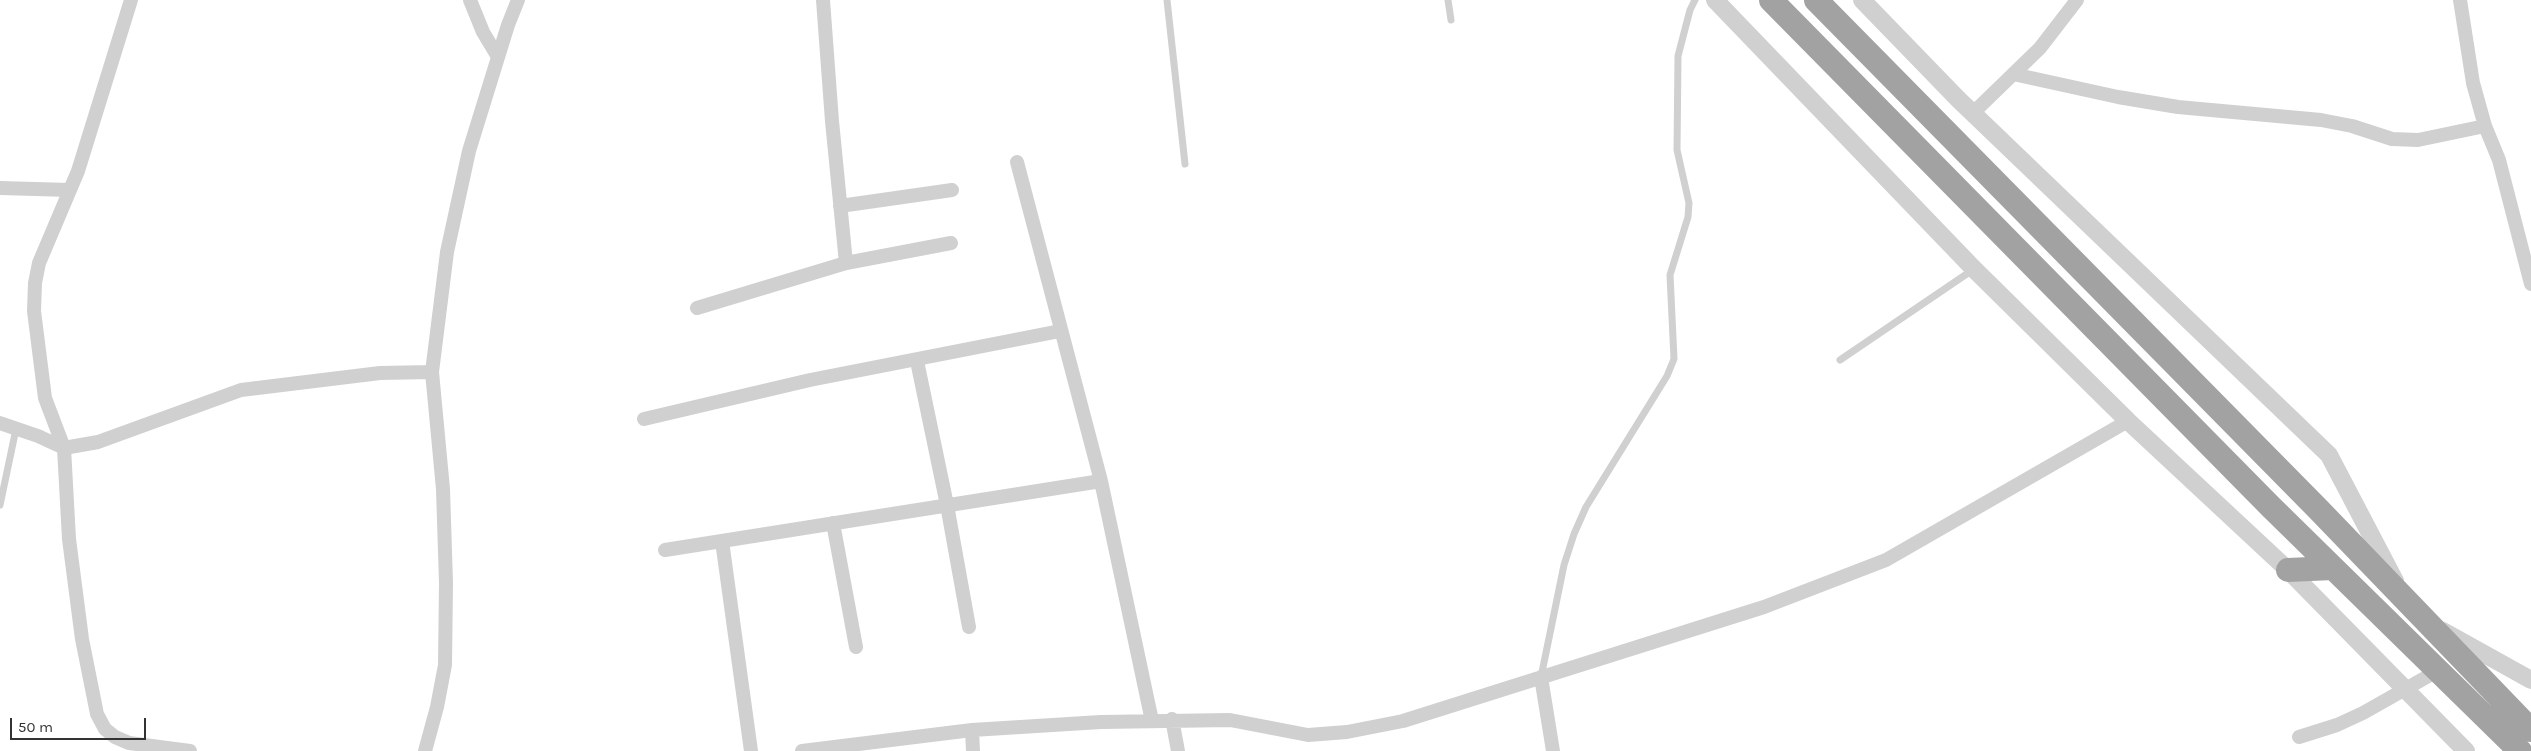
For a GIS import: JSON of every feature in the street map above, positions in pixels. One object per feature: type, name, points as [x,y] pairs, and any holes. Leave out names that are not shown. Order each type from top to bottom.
[{"type":"highway","points":[[1771,0],[2333,568],[2439,670],[2510,747]]},
{"type":"highway","points":[[1816,0],[2404,598],[2531,730]]},
{"type":"highway","points":[[2288,570],[2333,568]]},
{"type":"street","points":[[131,0],[78,171],[39,263],[35,283],[34,311],[45,398],[64,448],[70,548],[82,639],[97,714],[105,729],[115,737],[129,743],[190,751]]},
{"type":"street","points":[[470,0],[483,32],[498,57]]},
{"type":"street","points":[[425,751],[437,707],[445,665],[446,601],[443,489],[432,372],[447,252],[469,151],[518,0]]},
{"type":"street","points":[[823,0],[846,263]]},
{"type":"street","points":[[1715,0],[1974,269],[2128,420],[2288,570],[2466,751]]},
{"type":"street","points":[[1862,0],[1973,113],[2329,455],[2404,598]]},
{"type":"street","points":[[1973,113],[2040,48],[2077,0]]},
{"type":"street","points":[[2460,0],[2473,83],[2485,126],[2502,168],[2531,284]]},
{"type":"street","points":[[2013,74],[2178,108],[2320,120],[2352,126],[2392,139],[2418,140],[2485,126]]},
{"type":"street","points":[[1017,162],[1101,481],[1152,721]]},
{"type":"street","points":[[0,188],[70,190]]},
{"type":"street","points":[[840,206],[952,190]]},
{"type":"street","points":[[697,308],[846,263],[951,243]]},
{"type":"street","points":[[644,419],[810,380],[917,361],[1060,331]]},
{"type":"street","points":[[917,361],[947,505],[969,627]]},
{"type":"street","points":[[0,423],[64,448],[98,442],[241,390],[380,373],[432,372]]},
{"type":"street","points":[[802,751],[972,730],[1172,720],[1230,720],[1308,735],[1347,732],[1403,721],[1764,607],[1886,560],[2128,420]]},
{"type":"street","points":[[664,550],[1101,481]]},
{"type":"street","points":[[833,523],[856,647]]},
{"type":"street","points":[[722,541],[751,751]]},
{"type":"street","points":[[2427,622],[2531,680]]},
{"type":"street","points":[[2299,737],[2336,725],[2406,690],[2439,670]]},
{"type":"street","points":[[1541,677],[1553,751]]},
{"type":"street","points":[[1172,720],[1178,751]]},
{"type":"street","points":[[972,730],[973,751]]},
{"type":"lane","points":[[1167,0],[1185,164]]},
{"type":"lane","points":[[1448,0],[1451,20]]},
{"type":"lane","points":[[1541,677],[1564,565],[1574,534],[1586,507],[1667,376],[1674,359],[1670,275],[1688,217],[1689,203],[1677,150],[1678,56],[1690,10],[1695,0]]},
{"type":"lane","points":[[1840,360],[1974,269]]},
{"type":"lane","points":[[0,505],[16,429]]}]
